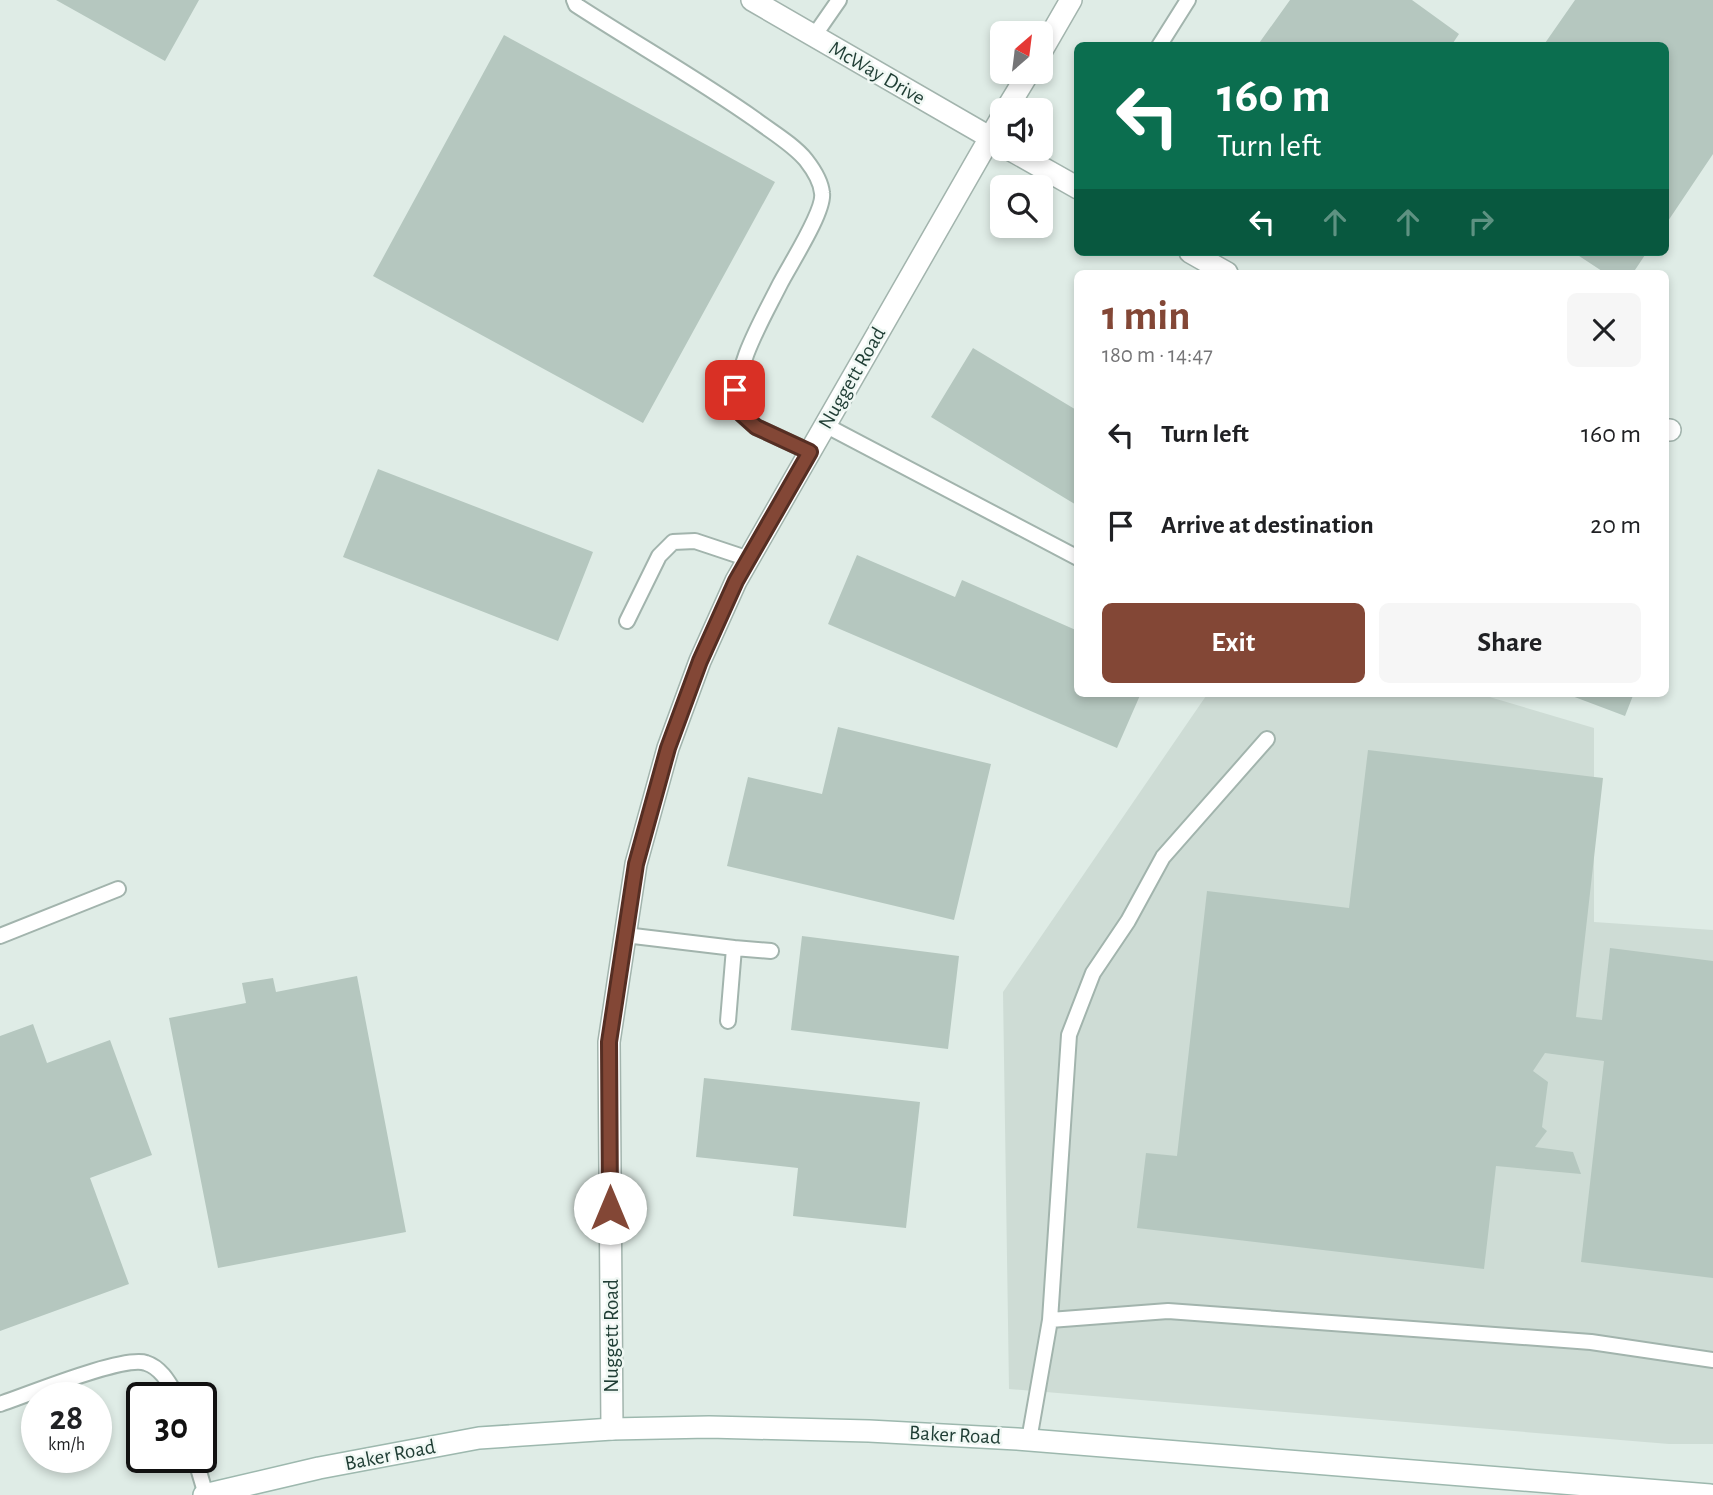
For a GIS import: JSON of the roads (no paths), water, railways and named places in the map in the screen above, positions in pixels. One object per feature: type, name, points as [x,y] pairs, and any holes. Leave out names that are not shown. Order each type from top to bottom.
[{"type":"street","name":"McWay Drive","points":[[752,0],[990,138]]},
{"type":"street","points":[[1054,29],[1071,0]]},
{"type":"street","name":"Nuggett Road","points":[[612,1429],[609,1042],[636,864],[668,748],[700,661],[736,581],[825,425],[990,151]]},
{"type":"street","points":[[1030,161],[1074,186]]},
{"type":"street","points":[[1197,256],[1222,270]]},
{"type":"street","name":"Baker Road","points":[[205,1495],[320,1468],[480,1438],[612,1429],[709,1427],[869,1431],[1029,1440],[1710,1495]]},
{"type":"lane","points":[[573,0],[576,5],[730,102],[769,130],[805,158],[817,177],[823,196],[809,233],[763,318],[735,390],[736,409],[756,427],[810,452]]},
{"type":"lane","points":[[814,36],[839,0]]},
{"type":"lane","points":[[1161,42],[1187,1]]},
{"type":"lane","points":[[825,425],[1074,556]]},
{"type":"lane","points":[[627,621],[659,556],[673,542],[695,541],[749,559]]},
{"type":"lane","points":[[1029,1440],[1050,1320],[1069,1035],[1093,973],[1128,921],[1163,857],[1267,739]]},
{"type":"lane","points":[[0,936],[118,889]]},
{"type":"lane","points":[[625,935],[771,951]]},
{"type":"lane","points":[[729,1021],[734,948]]},
{"type":"lane","points":[[1050,1320],[1168,1311],[1591,1342],[1713,1360]]},
{"type":"lane","points":[[0,1404],[114,1365],[145,1362],[163,1374],[168,1382]]},
{"type":"lane","points":[[199,1473],[205,1495]]}]
